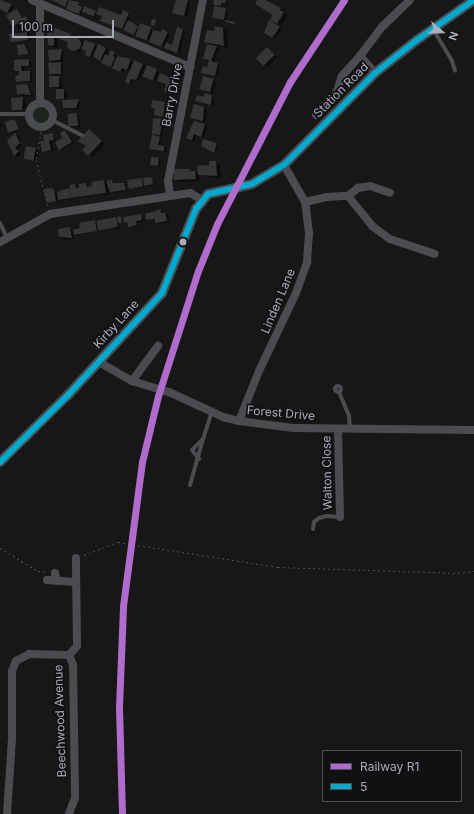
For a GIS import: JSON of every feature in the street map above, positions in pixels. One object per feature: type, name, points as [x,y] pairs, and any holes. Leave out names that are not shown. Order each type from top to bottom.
[{"type":"street","points":[[32,0],[190,67]]},
{"type":"street","name":"Barry Drive","points":[[170,195],[168,181],[203,0]]},
{"type":"street","points":[[316,115],[336,94],[342,76],[360,56],[383,26],[410,0]]},
{"type":"street","name":"Station Road","points":[[202,200],[208,194],[259,181],[284,165],[375,73],[432,28],[474,0]]},
{"type":"street","points":[[40,4],[40,103]]},
{"type":"street","points":[[360,56],[375,73]]},
{"type":"street","points":[[40,103],[51,108],[52,120],[42,127],[32,123],[29,114],[33,106],[40,103]]},
{"type":"street","name":"Linden Lane","points":[[239,421],[259,371],[296,293],[307,262],[309,233],[305,202],[284,165]]},
{"type":"street","points":[[305,202],[326,196],[348,196],[358,188],[370,186],[390,193]]},
{"type":"street","points":[[4,240],[50,214],[190,193],[202,200]]},
{"type":"street","points":[[348,196],[372,226],[390,239],[435,254]]},
{"type":"street","name":"Kirby Lane","points":[[0,462],[99,362],[162,293],[202,200]]},
{"type":"street","points":[[132,381],[158,346]]},
{"type":"street","name":"Forest Drive","points":[[99,362],[132,381],[169,392],[212,412],[239,421],[294,428],[474,430]]},
{"type":"street","name":"Walton Close","points":[[338,429],[340,517]]},
{"type":"street","name":"Beechwood Avenue","points":[[69,814],[75,798],[73,664],[69,655],[77,646],[76,558]]},
{"type":"street","points":[[47,580],[56,577],[76,582]]},
{"type":"street","points":[[7,814],[12,738],[12,671],[16,661],[30,654],[69,655]]},
{"type":"lane","points":[[432,28],[452,61],[455,71]]},
{"type":"lane","points":[[0,114],[29,114]]},
{"type":"lane","points":[[52,120],[82,135]]},
{"type":"lane","points":[[0,223],[4,240]]},
{"type":"lane","points":[[339,392],[349,416],[350,429]]},
{"type":"lane","points":[[190,485],[212,412]]},
{"type":"lane","points":[[199,459],[192,450],[203,439]]},
{"type":"lane","points":[[313,530],[314,522],[319,518],[327,516],[340,517]]},
{"type":"path","points":[[42,127],[36,160],[50,214]]},
{"type":"path","points":[[76,558],[118,542],[278,566],[458,573],[474,571]]},
{"type":"path","points":[[0,548],[38,571],[56,577]]},
{"type":"shaded area","points":[[41,106],[47,109],[50,115],[47,121],[41,124],[35,121],[32,115],[35,109]]},
{"type":"building","points":[[0,0],[12,4],[7,13],[0,9]]},
{"type":"building","points":[[52,0],[68,0],[65,7]]},
{"type":"building","points":[[69,0],[79,2],[78,5],[82,7],[79,14],[66,9]]},
{"type":"building","points":[[176,0],[188,0],[184,16],[172,13]]},
{"type":"building","points":[[214,0],[226,0],[225,4],[221,3],[221,6],[213,5]]},
{"type":"building","points":[[257,0],[265,0],[281,8],[280,10],[284,12],[277,24],[270,20],[273,15],[255,4]]},
{"type":"building","points":[[84,6],[96,11],[94,17],[82,12]]},
{"type":"building","points":[[214,6],[226,8],[224,20],[212,18]]},
{"type":"building","points":[[99,7],[121,15],[123,10],[129,13],[122,29],[100,21],[102,16],[96,14]]},
{"type":"building","points":[[17,9],[22,18],[25,16],[28,20],[12,26],[6,15]]},
{"type":"building","points":[[152,19],[156,20],[154,26],[151,25]]},
{"type":"building","points":[[128,20],[138,26],[134,35],[123,30]]},
{"type":"building","points":[[225,20],[235,22],[234,24],[225,22]]},
{"type":"building","points":[[269,20],[280,27],[272,38],[264,33]]},
{"type":"building","points":[[140,23],[151,27],[146,40],[135,36]]},
{"type":"building","points":[[215,26],[223,28],[224,46],[204,42],[207,30],[214,31]]},
{"type":"building","points":[[177,27],[183,29],[177,53],[164,48],[166,42],[172,45]]},
{"type":"building","points":[[21,28],[26,28],[28,40],[10,42],[9,34],[22,33]]},
{"type":"building","points":[[55,28],[71,34],[68,42],[54,37],[54,46],[48,45],[47,33]]},
{"type":"building","points":[[162,29],[168,32],[161,47],[149,42],[153,30],[161,32]]},
{"type":"building","points":[[74,37],[79,39],[81,44],[79,49],[74,51],[69,49],[67,44],[69,39]]},
{"type":"building","points":[[85,40],[95,44],[90,57],[85,55],[86,51],[81,49]]},
{"type":"building","points":[[24,44],[29,54],[18,55],[17,45]]},
{"type":"building","points":[[98,44],[106,48],[100,61],[93,56]]},
{"type":"building","points":[[207,44],[217,46],[211,61],[218,63],[215,76],[201,73],[203,66],[207,67],[209,60],[203,59]]},
{"type":"building","points":[[267,47],[275,55],[263,66],[256,58]]},
{"type":"building","points":[[62,49],[60,60],[49,61],[48,50]]},
{"type":"building","points":[[111,50],[115,52],[113,56],[115,57],[111,67],[101,63],[105,54],[108,56]]},
{"type":"building","points":[[117,56],[131,59],[127,70],[122,68],[120,72],[112,68]]},
{"type":"building","points":[[29,59],[29,66],[21,66],[22,71],[30,71],[30,81],[16,82],[15,76],[19,75],[19,71],[14,71],[14,60]]},
{"type":"building","points":[[134,60],[143,64],[136,80],[131,79],[129,84],[125,82]]},
{"type":"building","points":[[61,62],[61,74],[49,74],[48,63]]},
{"type":"building","points":[[147,65],[157,69],[153,80],[143,76]]},
{"type":"building","points":[[160,73],[170,77],[173,83],[171,94],[164,92],[166,84],[157,81]]},
{"type":"building","points":[[49,76],[59,76],[59,87],[49,87]]},
{"type":"building","points":[[203,76],[214,79],[210,92],[199,90]]},
{"type":"building","points":[[27,84],[31,95],[17,94],[16,85]]},
{"type":"building","points":[[56,89],[64,89],[64,99],[56,99]]},
{"type":"building","points":[[205,93],[212,95],[211,105],[195,101],[197,95],[204,97]]},
{"type":"building","points":[[23,97],[22,110],[12,110],[11,98]]},
{"type":"building","points":[[79,99],[76,108],[63,108],[62,100]]},
{"type":"building","points":[[152,100],[165,102],[163,117],[154,115],[155,109],[151,108]]},
{"type":"building","points":[[194,104],[204,107],[203,121],[190,118]]},
{"type":"building","points":[[77,113],[78,126],[68,126],[68,114]]},
{"type":"building","points":[[153,118],[163,119],[160,135],[152,134]]},
{"type":"building","points":[[14,119],[19,129],[8,133],[5,122]]},
{"type":"building","points":[[194,121],[205,124],[201,137],[194,134],[192,140],[186,138]]},
{"type":"building","points":[[89,129],[102,141],[88,156],[82,150],[86,146],[78,141]]},
{"type":"building","points":[[65,130],[72,142],[59,150],[55,142],[62,138],[60,133]]},
{"type":"building","points":[[15,133],[20,143],[15,148],[19,151],[14,156],[7,141]]},
{"type":"building","points":[[53,133],[54,140],[49,141],[51,150],[42,152],[40,141],[44,141],[43,135]]},
{"type":"building","points":[[152,135],[160,137],[158,145],[164,146],[164,151],[149,149]]},
{"type":"building","points":[[203,139],[217,143],[214,153],[201,146]]},
{"type":"building","points":[[26,146],[36,148],[33,161],[24,159]]},
{"type":"building","points":[[151,157],[159,158],[158,166],[150,165]]},
{"type":"building","points":[[209,161],[216,161],[217,176],[198,175],[197,166],[209,165]]},
{"type":"building","points":[[174,169],[190,169],[190,171],[195,171],[196,179],[174,180]]},
{"type":"building","points":[[142,178],[143,186],[129,189],[127,180]]},
{"type":"building","points":[[143,178],[152,178],[153,184],[144,186]]},
{"type":"building","points":[[104,180],[106,193],[71,198],[69,185],[75,184],[76,188],[79,188],[79,184],[86,183],[87,187],[92,186],[91,182]]},
{"type":"building","points":[[112,180],[113,183],[124,183],[126,190],[110,192],[106,181]]},
{"type":"building","points":[[69,188],[71,198],[58,200],[57,192]]},
{"type":"building","points":[[44,189],[54,189],[56,201],[47,203]]},
{"type":"building","points":[[161,209],[161,213],[165,212],[167,221],[155,223],[155,219],[146,220],[145,214]]},
{"type":"building","points":[[141,214],[142,220],[136,221],[137,225],[128,227],[127,222],[124,223],[123,217]]},
{"type":"building","points":[[121,216],[122,223],[118,223],[117,217]]},
{"type":"building","points":[[116,217],[118,227],[98,231],[96,221]]},
{"type":"building","points":[[95,220],[97,231],[74,235],[73,230],[80,228],[79,223]]},
{"type":"building","points":[[70,227],[72,238],[59,237],[58,229]]},
{"type":"rail line","name":"R1","points":[[122,814],[119,707],[123,606],[142,462],[158,396],[198,271],[217,224],[290,82],[344,0]]},
{"type":"transit line","name":"5","points":[[0,462],[68,395],[162,293],[196,209],[208,194],[252,184],[284,165],[375,73],[417,40],[474,0]]}]
